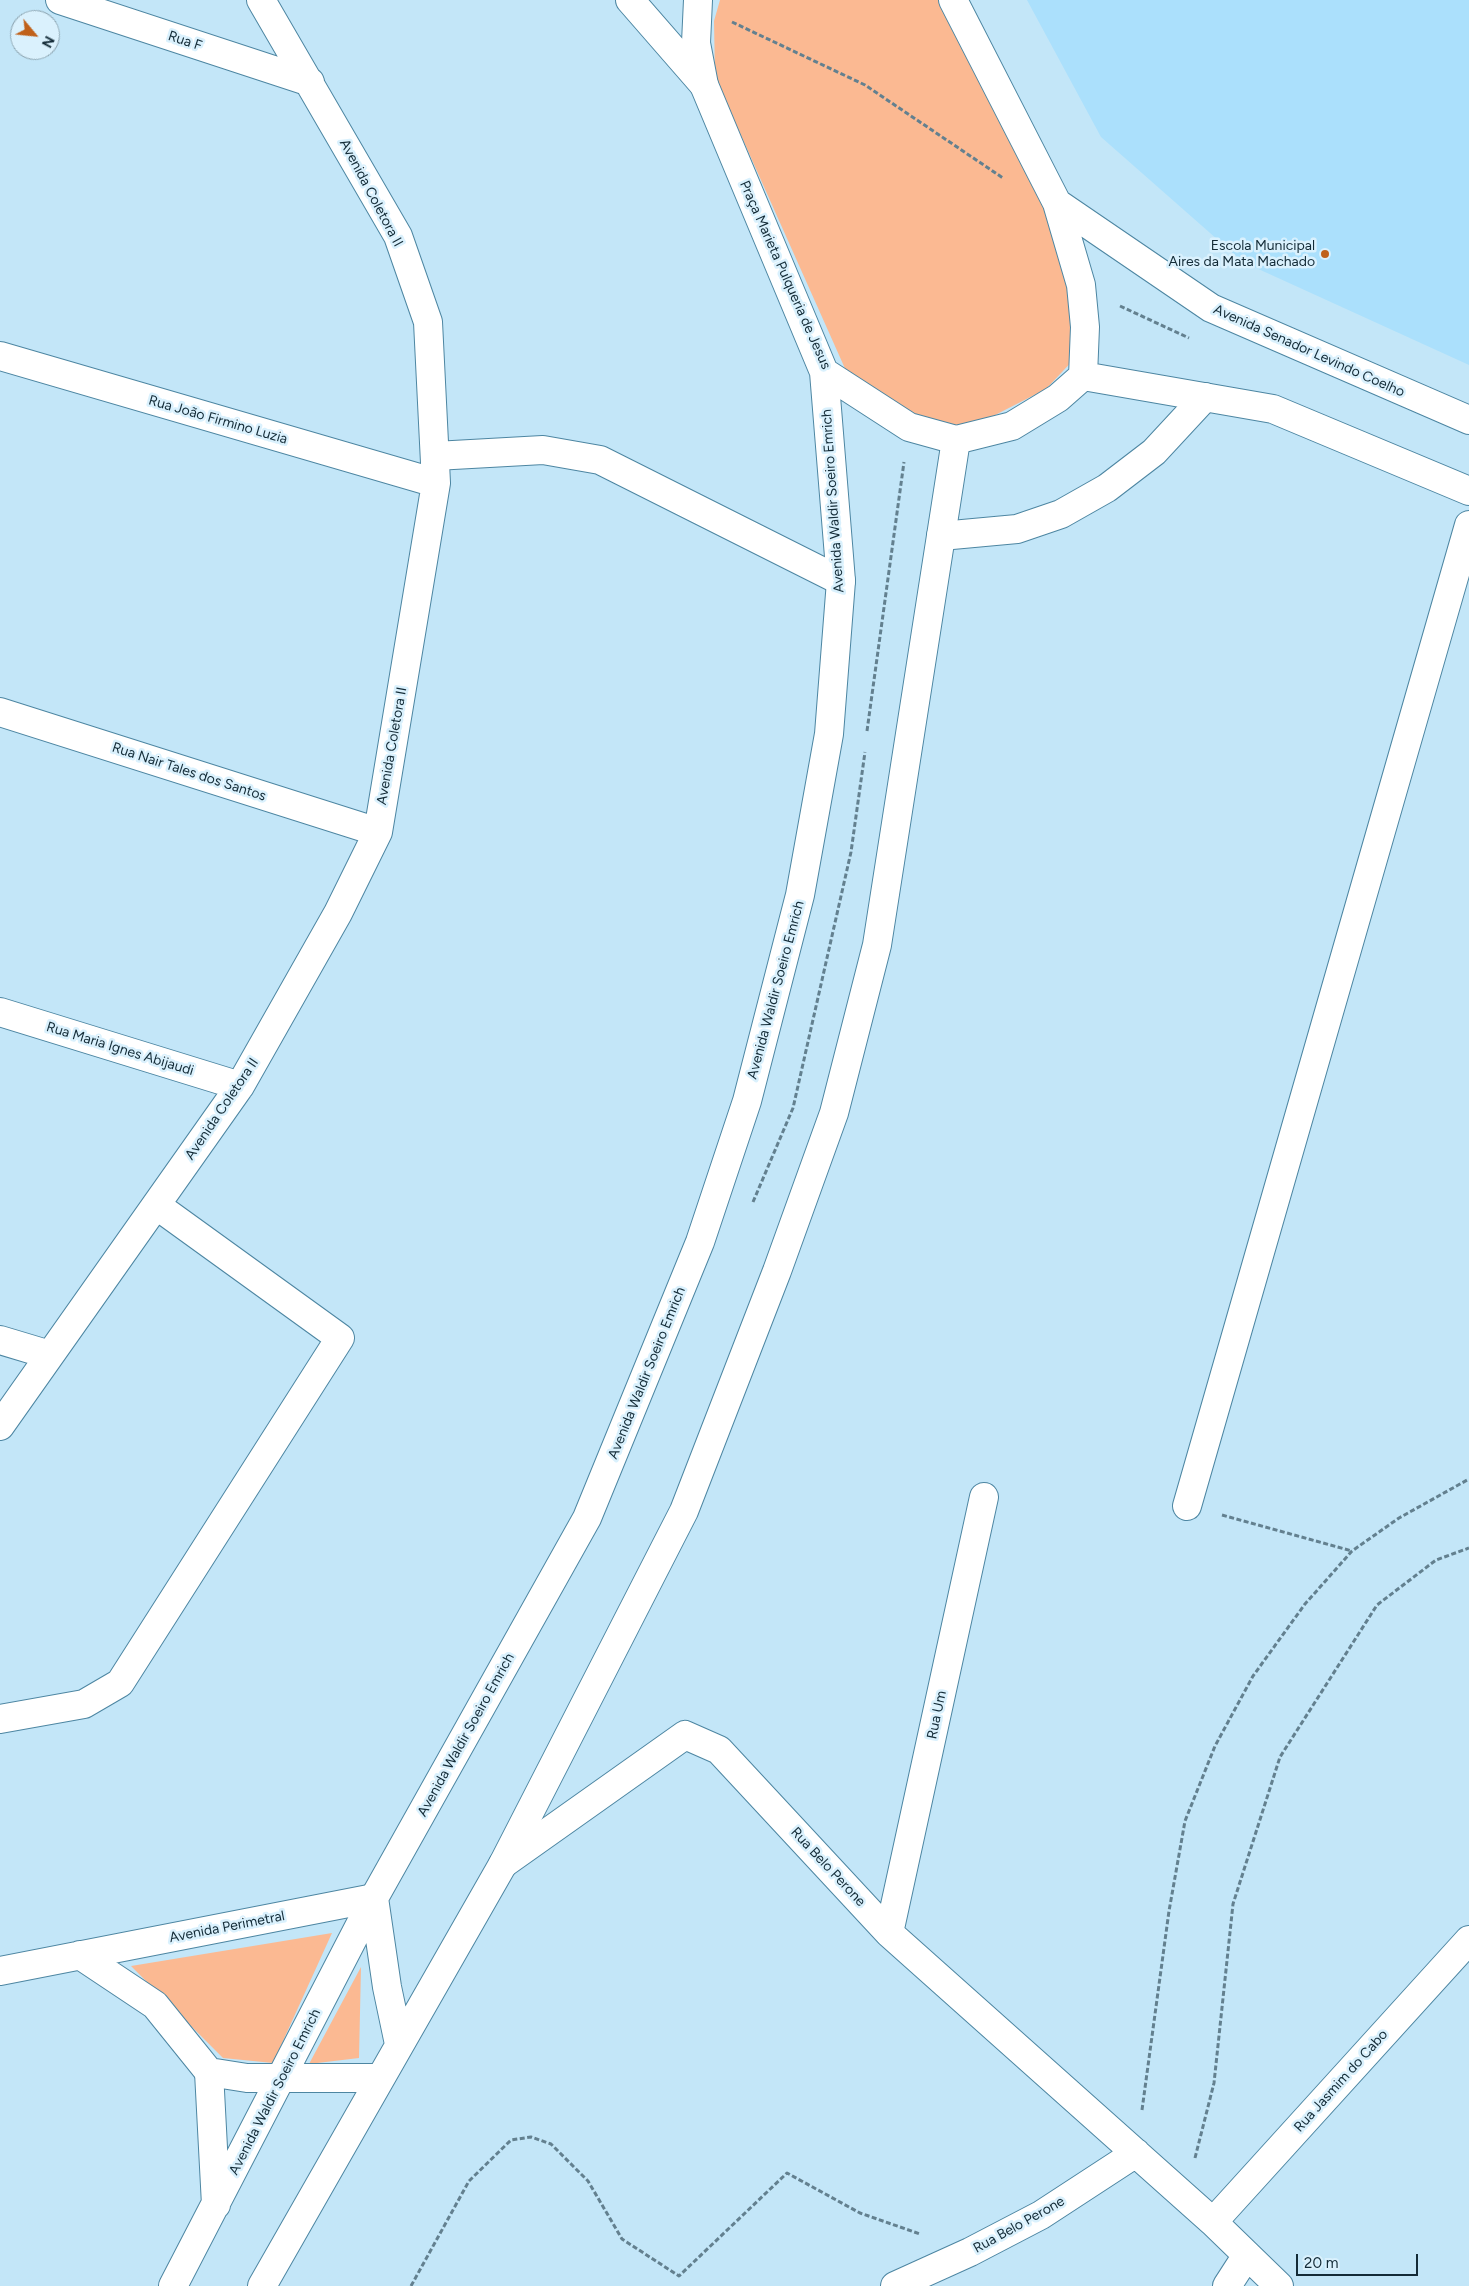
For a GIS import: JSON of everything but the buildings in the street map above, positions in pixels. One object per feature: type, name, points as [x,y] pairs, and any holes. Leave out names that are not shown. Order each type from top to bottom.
[{"type":"street","name":"Rua F","points":[[60,0],[310,82]]},
{"type":"street","name":"Avenida Coletora II","points":[[0,1426],[240,1086],[338,913],[378,832],[436,483],[428,322],[398,236],[261,0]]},
{"type":"street","points":[[630,0],[704,85]]},
{"type":"street","name":"Praça Marieta Pulqueria de Jesus","points":[[698,0],[696,43],[704,85],[824,372],[909,427],[956,440],[1012,426],[1058,398],[1083,376]]},
{"type":"street","points":[[953,0],[1057,203],[1081,285],[1085,327],[1083,376],[1273,409],[1469,491]]},
{"type":"street","name":"Avenida Senador Levindo Coelho","points":[[1057,203],[1210,308],[1469,420]]},
{"type":"street","name":"Rua João Firmino Luzia","points":[[0,356],[436,483]]},
{"type":"street","name":"Avenida Waldir Soeiro Emrich","points":[[173,2286],[374,1898],[588,1518],[700,1242],[747,1101],[800,895],[829,734],[841,580],[824,372]]},
{"type":"street","points":[[941,536],[1017,529],[1060,514],[1107,488],[1154,452],[1205,397]]},
{"type":"street","points":[[262,2286],[503,1864],[684,1511],[777,1271],[834,1113],[877,946],[956,440]]},
{"type":"street","points":[[435,456],[543,450],[600,460],[841,580]]},
{"type":"street","points":[[1187,1506],[1469,525]]},
{"type":"street","name":"Rua Nair Tales dos Santos","points":[[0,712],[378,832]]},
{"type":"street","name":"Rua Maria Ignes Abijaudi","points":[[0,1012],[240,1086]]},
{"type":"street","points":[[0,1719],[84,1704],[120,1683],[340,1338],[156,1205]]},
{"type":"street","points":[[0,1340],[50,1355]]},
{"type":"street","name":"Rua Um","points":[[889,1933],[984,1497]]},
{"type":"street","name":"Rua Belo Perone","points":[[503,1864],[685,1735],[719,1750],[889,1933],[1213,2222],[1279,2286]]},
{"type":"street","points":[[374,1898],[387,1987],[399,2044]]},
{"type":"street","name":"Avenida Perimetral","points":[[0,1971],[374,1898]]},
{"type":"street","name":"Rua Jasmim do Cabo","points":[[1213,2222],[1469,1940]]},
{"type":"street","points":[[80,1955],[154,2005],[209,2072],[216,2206]]},
{"type":"street","points":[[209,2072],[247,2078],[380,2078]]},
{"type":"street","name":"Rua Belo Perone","points":[[895,2286],[970,2252],[1041,2215],[1136,2153]]},
{"type":"street","points":[[1227,2286],[1247,2255]]},
{"type":"path","points":[[1136,2153],[1169,1911],[1185,1821],[1215,1746],[1253,1676],[1305,1604],[1352,1551],[1399,1518],[1469,1479]]},
{"type":"path","points":[[1187,1506],[1352,1551]]},
{"type":"path","points":[[1186,2198],[1214,2084],[1233,1904],[1280,1757],[1377,1605],[1436,1560],[1469,1548]]},
{"type":"path","points":[[411,2286],[469,2181],[511,2140],[531,2137],[551,2144],[588,2181],[622,2239],[679,2276],[788,2173],[860,2213],[970,2252]]},
{"type":"shaded area","points":[[720,0],[942,0],[1052,187],[1096,336],[1046,389],[958,434],[894,427],[847,373],[715,77],[714,21]]},
{"type":"shaded area","points":[[1027,0],[1469,0],[1469,365],[1243,262],[1101,137]]},
{"type":"shaded area","points":[[332,1933],[273,2063],[223,2058],[131,1966]]},
{"type":"shaded area","points":[[361,1967],[359,2058],[309,2064]]},
{"type":"place","name":"Escola Municipal Aires da Mata Machado","points":[[1325,254]]}]
